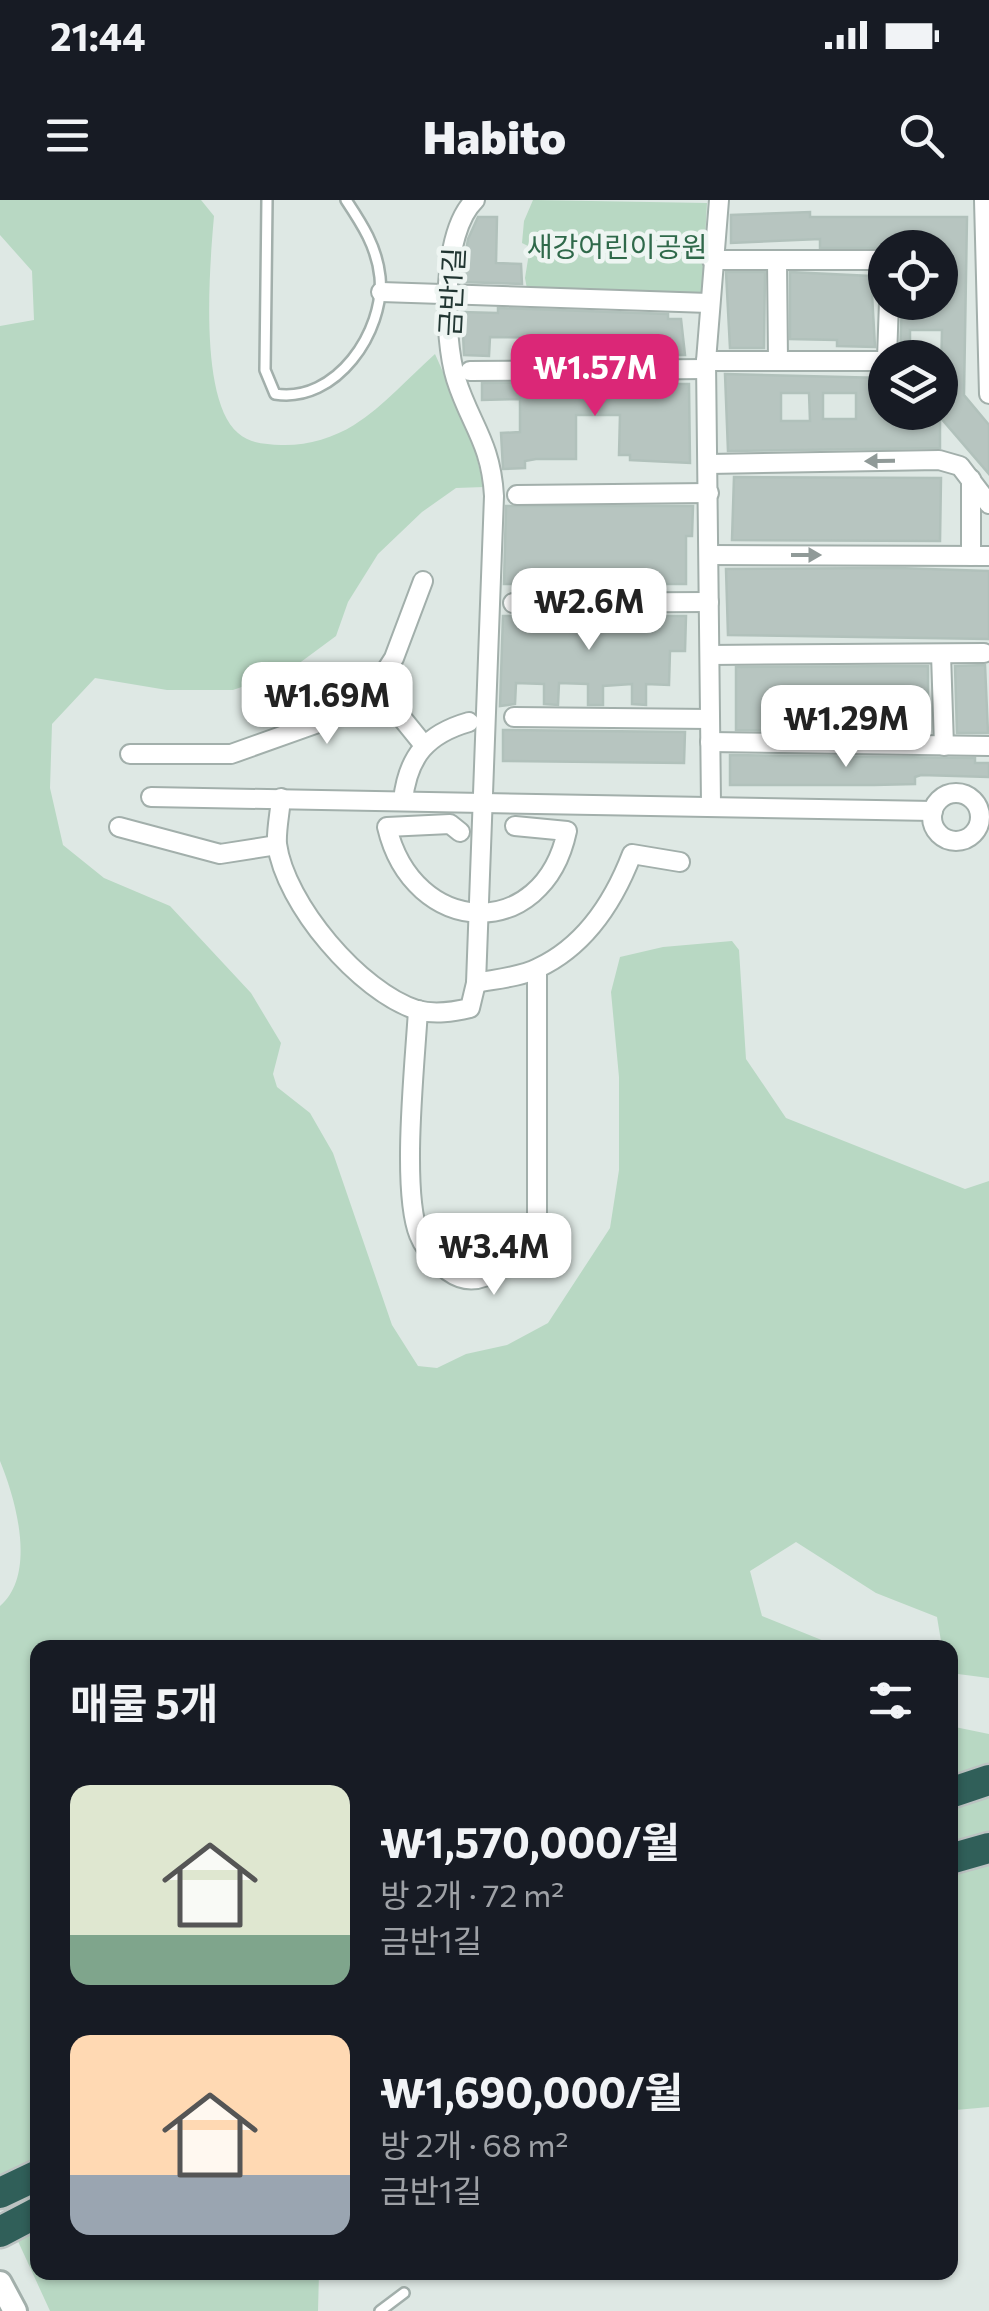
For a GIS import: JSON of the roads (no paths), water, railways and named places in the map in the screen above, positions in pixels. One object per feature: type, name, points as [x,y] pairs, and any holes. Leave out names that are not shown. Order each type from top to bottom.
[{"type":"highway","points":[[958,1790],[989,1780]]},
{"type":"highway","points":[[958,1857],[989,1848]]},
{"type":"highway","points":[[0,2232],[30,2216]]},
{"type":"street","name":"금반1길","points":[[475,200],[464,213],[454,237],[448,350],[457,383],[480,428],[493,479],[476,983]]},
{"type":"street","points":[[711,804],[706,365],[719,200]]},
{"type":"street","points":[[984,200],[989,394]]},
{"type":"street","points":[[712,260],[868,260]]},
{"type":"street","points":[[777,260],[778,361]]},
{"type":"street","points":[[380,292],[709,303]]},
{"type":"street","name":"금반1길","points":[[470,371],[868,359]]},
{"type":"street","points":[[709,464],[939,460],[960,466],[989,504]]},
{"type":"street","points":[[709,555],[980,556],[971,479]]},
{"type":"street","points":[[518,494],[709,493]]},
{"type":"street","points":[[130,754],[232,754],[335,717],[376,686],[394,658],[423,581]]},
{"type":"street","points":[[513,603],[709,602]]},
{"type":"street","points":[[710,655],[984,653]]},
{"type":"street","points":[[941,654],[944,746]]},
{"type":"street","points":[[376,686],[423,744]]},
{"type":"street","points":[[514,716],[710,719]]},
{"type":"street","points":[[403,800],[406,776],[423,744],[442,730],[469,722]]},
{"type":"street","points":[[710,742],[989,746]]},
{"type":"street","points":[[151,796],[933,811]]},
{"type":"street","points":[[281,798],[277,845],[296,896],[325,939],[357,970],[418,1010],[446,1013],[470,1008],[476,983],[537,969],[595,922],[619,890],[632,854],[680,862]]},
{"type":"street","points":[[460,832],[450,824],[387,827],[394,856],[410,881],[452,910],[478,915],[507,908],[529,895],[549,878],[562,855],[568,832],[515,826]]},
{"type":"street","points":[[119,827],[220,854],[277,845]]},
{"type":"street","points":[[418,1010],[412,1201],[420,1237],[439,1263],[458,1278],[477,1280],[502,1269],[526,1250],[537,1217],[537,969]]},
{"type":"street","points":[[0,2283],[14,2311]]},
{"type":"lane","points":[[267,200],[264,356],[269,386],[276,394],[306,392],[350,363],[366,341],[380,292],[375,252],[346,200]]},
{"type":"lane","points":[[380,2311],[404,2293]]},
{"type":"park label","name":"새강어린이공원","points":[[617,247]]}]
